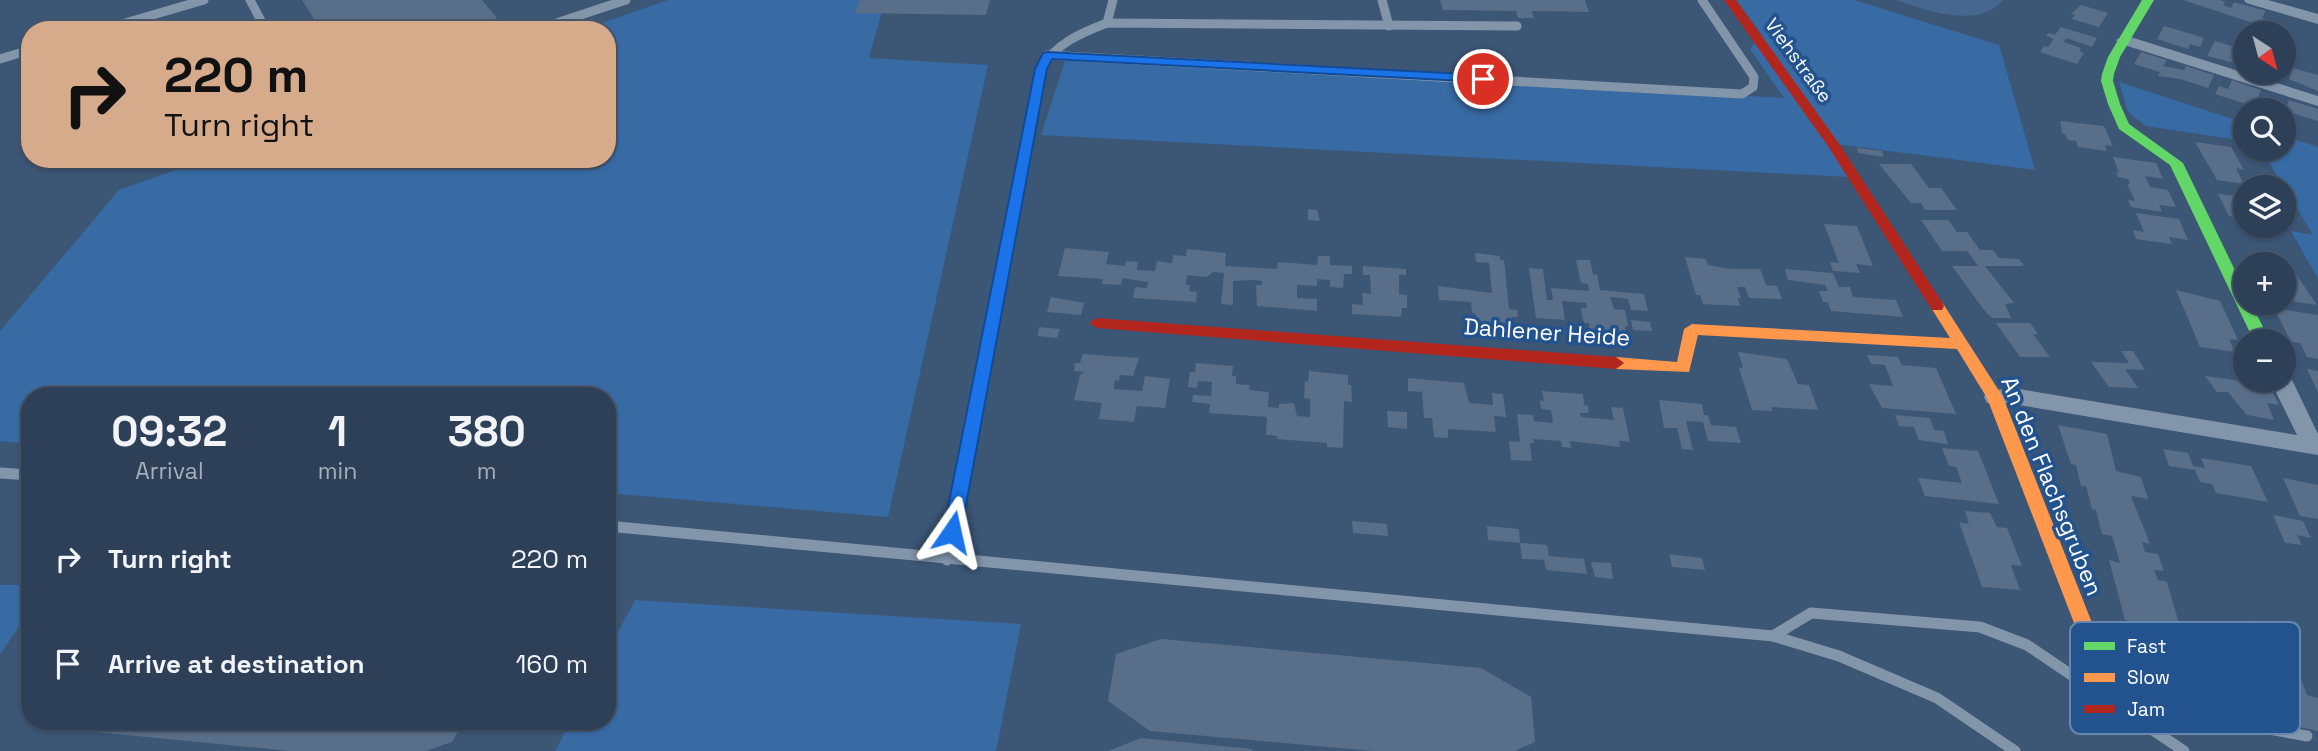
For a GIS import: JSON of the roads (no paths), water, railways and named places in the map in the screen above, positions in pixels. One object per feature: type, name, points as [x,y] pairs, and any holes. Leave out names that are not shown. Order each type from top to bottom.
[{"type":"street","name":"Viehstraße","points":[[1730,0],[1834,145]]},
{"type":"street","points":[[2148,0],[2114,57],[2107,81],[2114,104],[2124,126],[2176,163],[2256,329]]},
{"type":"street","points":[[2251,0],[2318,19]]},
{"type":"street","points":[[2124,40],[2318,102]]},
{"type":"street","name":"An den Flachsgruben","points":[[1834,145],[1995,397],[2083,622]]},
{"type":"street","name":"Dahlener Heide","points":[[1097,323],[1683,368],[1692,329],[1962,344]]},
{"type":"street","points":[[2287,392],[2316,447]]},
{"type":"street","points":[[1995,397],[2013,396],[2316,447]]},
{"type":"lane","points":[[132,21],[204,0]]},
{"type":"lane","points":[[250,0],[261,21]]},
{"type":"lane","points":[[562,21],[626,0]]},
{"type":"lane","points":[[1107,23],[1113,0]]},
{"type":"lane","points":[[1382,0],[1389,26]]},
{"type":"lane","points":[[1047,55],[1742,94],[1753,87],[1754,77],[1702,0]]},
{"type":"lane","points":[[947,560],[1041,69],[1047,55],[1068,41],[1107,23],[1517,26]]},
{"type":"lane","points":[[0,59],[21,53]]},
{"type":"lane","points":[[3,477],[21,476]]},
{"type":"lane","points":[[616,527],[1773,636],[1839,656],[1937,698],[2015,751]]},
{"type":"lane","points":[[1773,636],[1811,613],[1980,627],[2027,645],[2070,674]]},
{"type":"lane","points":[[2159,734],[2184,751]]},
{"type":"lane","name":"An den Flachsgruben","points":[[2297,734],[2307,736]]}]
